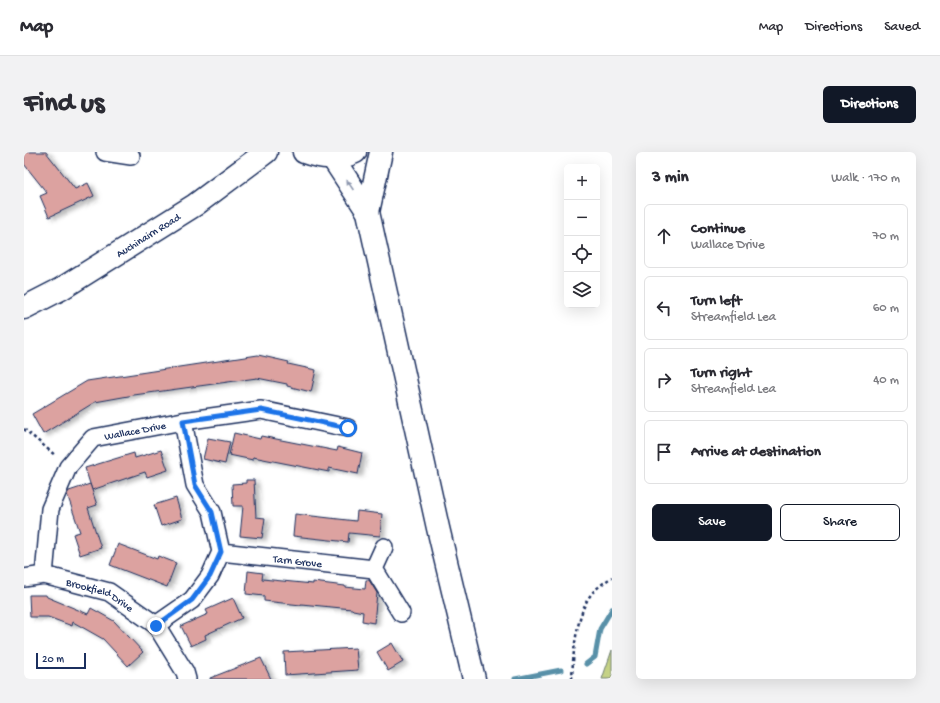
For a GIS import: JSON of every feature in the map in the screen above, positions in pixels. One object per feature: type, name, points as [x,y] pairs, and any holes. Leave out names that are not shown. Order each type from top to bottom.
[{"type":"main road","name":"Auchinairn Road","points":[[24,308],[61,289],[195,205],[266,152]]},
{"type":"main road","points":[[304,152],[314,156],[332,157],[355,152]]},
{"type":"main road","points":[[368,212],[380,152]]},
{"type":"main road","points":[[332,157],[368,212],[438,528],[474,679]]},
{"type":"street","points":[[105,152],[131,156]]},
{"type":"street","name":"Wallace Drive","points":[[44,575],[50,509],[68,467],[93,438],[183,421],[261,410],[348,428]]},
{"type":"street","points":[[156,626],[192,600],[210,576],[221,552],[212,512],[195,485],[183,421]]},
{"type":"street","points":[[384,547],[374,569],[401,612]]},
{"type":"street","name":"Tarn Grove","points":[[221,552],[374,569]]},
{"type":"street","name":"Brookfield Drive","points":[[24,578],[44,575],[109,592],[156,626],[185,672],[187,679]]},
{"type":"path","points":[[24,429],[68,467]]},
{"type":"path","points":[[572,679],[573,651],[583,609],[592,593],[612,577]]},
{"type":"green space","points":[[612,650],[612,679],[602,679]]},
{"type":"building","points":[[24,152],[46,152],[75,189],[88,183],[94,196],[49,217],[40,196],[47,193],[24,164]]},
{"type":"building","points":[[258,355],[289,362],[288,364],[316,370],[311,392],[287,386],[287,384],[257,378],[134,395],[95,402],[43,434],[32,414],[87,381]]},
{"type":"building","points":[[234,433],[260,439],[261,436],[337,451],[338,447],[362,453],[358,474],[329,468],[329,472],[253,457],[253,460],[229,455]]},
{"type":"building","points":[[208,438],[230,442],[225,464],[203,459]]},
{"type":"building","points":[[161,450],[168,470],[147,477],[145,472],[92,490],[85,468],[134,453],[135,458]]},
{"type":"building","points":[[246,480],[254,480],[256,517],[265,518],[262,538],[240,536],[243,506],[233,506],[232,484],[246,483]]},
{"type":"building","points":[[90,484],[97,505],[88,508],[101,548],[80,555],[73,534],[80,532],[67,494],[69,491]]},
{"type":"building","points":[[176,498],[182,519],[161,526],[154,505]]},
{"type":"building","points":[[357,511],[382,514],[380,536],[349,533],[348,542],[293,536],[295,514],[356,521]]},
{"type":"building","points":[[118,544],[157,559],[158,556],[176,563],[167,587],[110,565]]},
{"type":"building","points":[[248,571],[263,573],[262,579],[313,584],[313,582],[365,589],[366,580],[369,580],[377,593],[374,623],[362,621],[363,612],[352,609],[264,601],[264,596],[246,594]]},
{"type":"building","points":[[29,595],[46,595],[47,597],[88,614],[91,608],[114,621],[143,652],[128,666],[103,639],[73,622],[72,626],[48,617],[30,617]]},
{"type":"building","points":[[233,598],[242,618],[205,635],[206,639],[191,646],[181,626],[208,614],[206,610]]},
{"type":"building","points":[[392,643],[403,662],[388,671],[377,652]]},
{"type":"building","points":[[356,648],[358,670],[285,675],[284,652]]},
{"type":"building","points":[[261,658],[271,679],[210,679],[210,678]]},
{"type":"waterway","points":[[586,664],[595,657],[600,629],[612,609]]},
{"type":"waterway","points":[[515,679],[561,670]]},
{"type":"route","points":[[156,626],[192,600],[210,576],[221,552],[212,512],[195,485],[183,421],[261,410],[348,428]]}]
